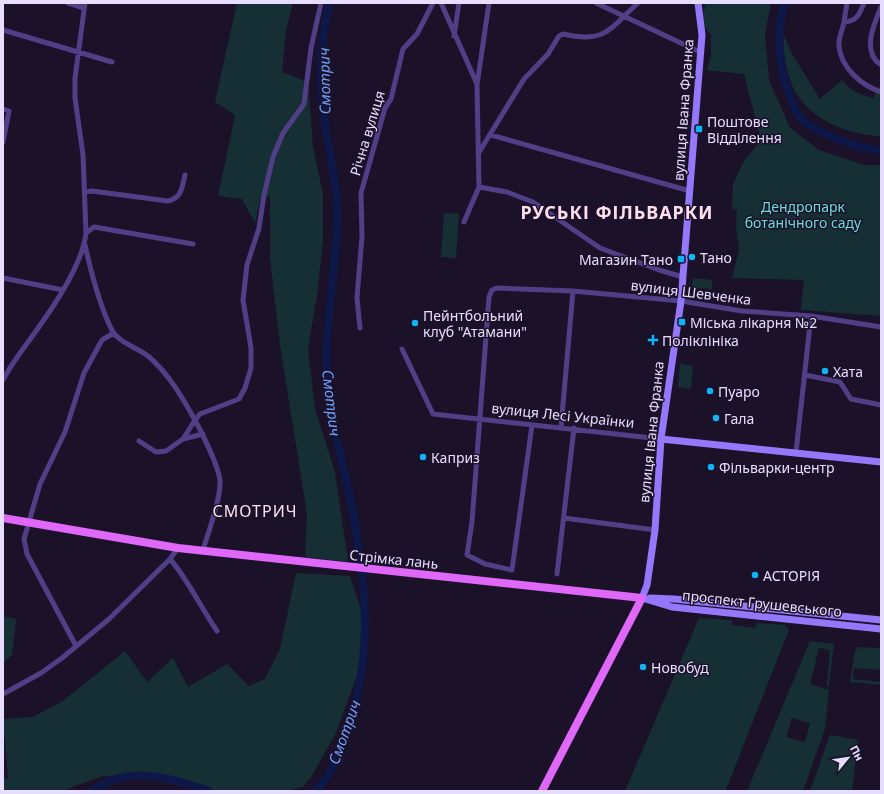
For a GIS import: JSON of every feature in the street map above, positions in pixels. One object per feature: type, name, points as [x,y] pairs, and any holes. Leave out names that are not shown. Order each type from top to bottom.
[{"type":"main road","name":"Стрімка лань","points":[[3,518],[178,548],[515,586]]},
{"type":"main road","name":"проспект Грушевського","points":[[515,586],[642,598]]},
{"type":"main road","name":"вулиця Івана Франка","points":[[542,791],[642,598]]},
{"type":"street","points":[[68,3],[85,6],[75,98],[83,155],[86,233],[85,245],[92,280],[114,333],[143,352],[155,363],[176,388],[203,434],[218,471],[220,484],[210,528],[203,550]]},
{"type":"street","points":[[183,439],[200,414],[239,399],[249,379],[252,356],[243,300],[246,265],[259,228],[264,195],[273,157],[283,133],[304,104],[308,84],[312,43],[321,3]]},
{"type":"street","name":"Річна вулиця","points":[[360,328],[357,298],[362,236],[361,193],[384,108],[391,99],[403,49],[417,34],[433,3]]},
{"type":"street","points":[[441,3],[454,37],[477,85]]},
{"type":"street","points":[[454,37],[459,3]]},
{"type":"street","points":[[464,222],[478,187],[477,85],[489,3]]},
{"type":"street","points":[[596,3],[700,52]]},
{"type":"street","points":[[478,154],[524,79],[548,54],[559,36],[563,34],[576,38],[592,38],[608,31],[638,3]]},
{"type":"street","name":"вулиця Івана Франка","points":[[642,598],[647,585],[655,530],[661,439],[681,301],[702,35],[698,3]]},
{"type":"street","points":[[847,3],[839,45],[846,64],[862,83],[881,92]]},
{"type":"street","points":[[844,22],[851,22],[857,18],[864,3]]},
{"type":"street","points":[[881,7],[873,25],[871,52],[874,58],[881,65]]},
{"type":"street","points":[[3,30],[112,62]]},
{"type":"street","points":[[3,109],[9,110],[3,142]]},
{"type":"street","points":[[491,135],[690,191]]},
{"type":"street","points":[[85,192],[92,191],[168,201],[176,199],[180,193],[185,175]]},
{"type":"street","points":[[478,187],[506,192],[533,202],[600,248],[659,270],[683,276]]},
{"type":"street","points":[[86,233],[94,227],[193,244]]},
{"type":"street","points":[[3,380],[10,365],[63,290],[85,245]]},
{"type":"street","points":[[3,278],[63,290]]},
{"type":"street","name":"вулиця Шевченка","points":[[480,419],[488,297],[492,290],[497,288],[573,291],[681,301],[742,311],[811,316],[881,327]]},
{"type":"street","points":[[561,427],[573,291]]},
{"type":"street","points":[[796,452],[811,316]]},
{"type":"street","points":[[76,646],[25,549],[24,539],[30,523],[40,484],[65,432],[84,373],[102,340],[114,333]]},
{"type":"street","name":"вулиця Лесі Українки","points":[[402,349],[433,414],[881,462]]},
{"type":"street","points":[[805,375],[835,380],[840,382],[852,399],[881,405]]},
{"type":"street","points":[[480,419],[472,522],[467,555],[485,564],[512,570],[532,425]]},
{"type":"street","points":[[557,574],[574,428]]},
{"type":"street","points":[[139,441],[156,452],[166,451],[183,439],[203,434]]},
{"type":"street","points":[[564,518],[655,530]]},
{"type":"street","points":[[3,694],[50,667],[109,619],[170,559],[178,548]]},
{"type":"street","points":[[170,559],[182,572],[200,606],[217,631]]},
{"type":"street","name":"проспект Грушевського","points":[[642,598],[674,599],[881,620]]},
{"type":"street","name":"проспект Грушевського","points":[[642,598],[672,607],[881,628]]},
{"type":"green space","points":[[237,3],[293,3],[286,30],[282,72],[308,82],[313,147],[323,194],[323,241],[317,295],[308,349],[315,409],[335,472],[348,562],[305,557],[307,514],[280,345],[270,259],[270,196],[260,200],[255,223],[242,199],[218,196],[235,115],[215,102]]},
{"type":"green space","name":"Дендропарк ботанічного саду","points":[[706,3],[771,3],[765,34],[769,80],[790,128],[819,150],[864,165],[881,165],[881,316],[801,310],[804,280],[732,278],[739,250],[736,225],[737,211],[732,208],[733,184],[744,161],[761,140],[744,74],[707,70],[711,55],[711,35],[705,28],[702,17]]},
{"type":"green space","points":[[783,34],[791,52],[820,99],[842,80],[856,92],[873,98],[881,84],[881,136],[846,130],[824,120],[805,105],[794,89],[788,74]]},
{"type":"green space","points":[[444,213],[459,214],[456,258],[441,257]]},
{"type":"green space","points":[[693,278],[712,280],[712,289],[692,288]]},
{"type":"green space","points":[[680,364],[693,366],[691,389],[678,387]]},
{"type":"green space","points":[[296,573],[350,576],[365,621],[358,673],[335,735],[311,777],[303,787],[284,791],[203,791],[137,776],[103,776],[62,791],[3,791],[3,778],[8,778],[3,719],[33,717],[63,701],[125,651],[147,682],[173,658],[188,687],[227,664],[249,686],[265,679],[280,649]]},
{"type":"green space","points":[[3,616],[16,619],[12,655],[3,663]]},
{"type":"green space","points":[[699,618],[732,620],[732,625],[755,628],[757,623],[785,625],[789,630],[727,787],[725,791],[625,791]]},
{"type":"green space","points":[[810,641],[834,644],[829,686],[827,686],[830,650],[819,648],[810,684],[829,690],[825,729],[803,791],[747,791]],"holes":[[[792,718],[810,723],[805,742],[786,737]]]},
{"type":"green space","points":[[857,647],[881,648],[881,670],[854,668],[853,679],[881,682],[881,685],[850,682]]},
{"type":"green space","points":[[830,735],[858,740],[852,791],[810,791]]},
{"type":"waterway","name":"Смотрич","points":[[315,791],[331,771],[347,731],[356,700],[362,670],[365,640],[365,610],[359,550],[348,488],[331,414],[328,389],[328,324],[335,259],[337,202],[325,121],[321,81],[323,41],[330,3]]},
{"type":"waterway","name":"Смотрич","points":[[784,3],[781,15],[779,38],[781,61],[786,84],[793,106],[798,115],[814,128],[836,139],[861,147],[881,151]]},
{"type":"waterway","name":"Смотрич","points":[[91,791],[113,780],[127,776],[139,775],[163,778],[209,791]]},
{"type":"place","name":"Поштове Відділення","points":[[699,129]]},
{"type":"place","name":"Тано","points":[[692,257]]},
{"type":"place","name":"Магазин Тано","points":[[681,259]]},
{"type":"place","name":"Міська лікарня №2","points":[[682,322]]},
{"type":"place","name":"Пейнтбольний клуб \"Атамани\"","points":[[415,323]]},
{"type":"place","name":"Поліклініка","points":[[653,340]]},
{"type":"place","name":"Хата","points":[[825,371]]},
{"type":"place","name":"Пуаро","points":[[710,391]]},
{"type":"place","name":"Гала","points":[[716,418]]},
{"type":"place","name":"Каприз","points":[[423,457]]},
{"type":"place","name":"Фільварки-центр","points":[[711,467]]},
{"type":"place","name":"АСТОРІЯ","points":[[755,575]]},
{"type":"place","name":"Новобуд","points":[[643,667]]},
{"type":"district","name":"РУСЬКІ ФІЛЬВАРКИ","points":[[617,212]]},
{"type":"district","name":"СМОТРИЧ","points":[[255,511]]}]
